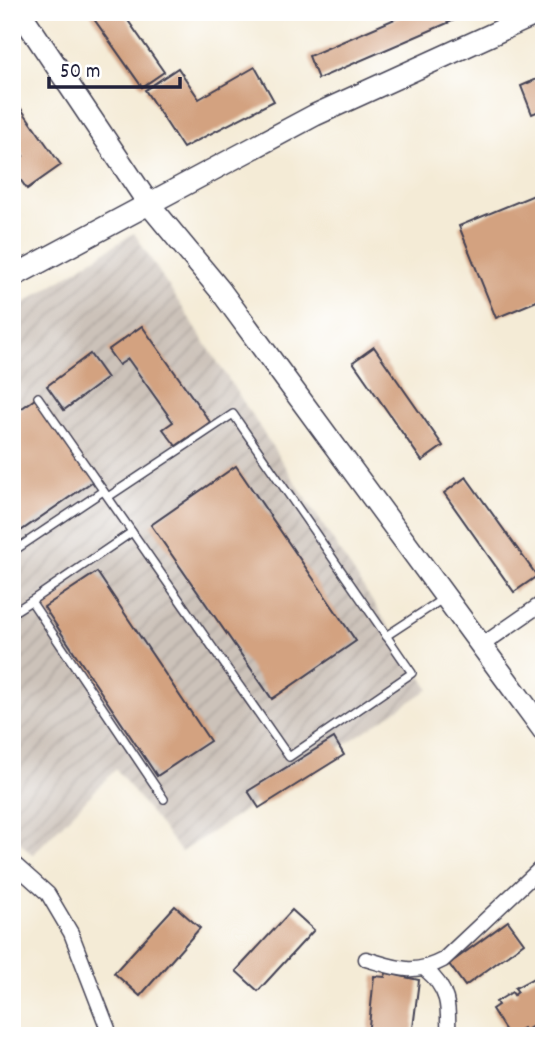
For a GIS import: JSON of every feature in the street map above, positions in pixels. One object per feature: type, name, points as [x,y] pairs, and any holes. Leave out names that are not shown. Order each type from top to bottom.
[{"type":"main road","points":[[20,12],[148,203],[220,290],[544,731]]},
{"type":"main road","points":[[12,277],[315,114],[530,14]]},
{"type":"street","points":[[482,645],[544,602]]},
{"type":"street","points":[[12,862],[48,894],[71,933],[108,1029]]},
{"type":"street","points":[[366,959],[405,970],[425,970],[443,960],[544,865]]},
{"type":"street","points":[[425,970],[442,983],[449,1012],[448,1036]]},
{"type":"lane","points":[[12,552],[106,494],[233,414],[412,673],[289,757],[132,533],[106,494],[38,397]]},
{"type":"lane","points":[[12,613],[132,533]]},
{"type":"lane","points":[[386,636],[447,596]]},
{"type":"lane","points":[[31,601],[164,799]]},
{"type":"shaded area","points":[[134,233],[429,689],[181,852],[116,769],[32,855],[12,834],[12,311]]},
{"type":"building","points":[[89,12],[122,12],[164,72],[142,87]]},
{"type":"building","points":[[411,12],[473,12],[318,79],[309,56]]},
{"type":"building","points":[[255,67],[274,101],[183,148],[145,90],[178,68],[199,99]]},
{"type":"building","points":[[544,76],[544,109],[532,114],[521,86]]},
{"type":"building","points":[[12,96],[61,165],[27,189],[12,168],[12,163],[23,156],[12,141]]},
{"type":"building","points":[[544,191],[544,298],[496,318],[459,226]]},
{"type":"building","points":[[142,326],[210,422],[176,446],[163,429],[173,422],[128,359],[119,365],[108,350]]},
{"type":"building","points":[[374,347],[443,446],[422,461],[353,362]]},
{"type":"building","points":[[90,354],[107,378],[64,410],[47,386]]},
{"type":"building","points":[[38,397],[96,479],[12,537],[12,415]]},
{"type":"building","points":[[236,466],[356,641],[272,699],[151,525]]},
{"type":"building","points":[[466,477],[537,576],[514,592],[444,493]]},
{"type":"building","points":[[97,572],[210,741],[157,776],[44,607]]},
{"type":"building","points":[[334,738],[344,755],[259,808],[248,791]]},
{"type":"building","points":[[175,906],[200,928],[140,996],[114,973]]},
{"type":"building","points":[[292,910],[314,930],[258,991],[236,971]]},
{"type":"building","points":[[508,921],[524,943],[465,986],[449,964]]},
{"type":"building","points":[[386,973],[419,980],[412,1036],[368,1036],[374,976],[385,977]]},
{"type":"building","points":[[541,974],[544,979],[544,1019],[525,1031],[523,1028],[509,1036],[492,1009],[498,1005],[496,1002],[512,992],[514,995],[518,992],[515,988]]}]
